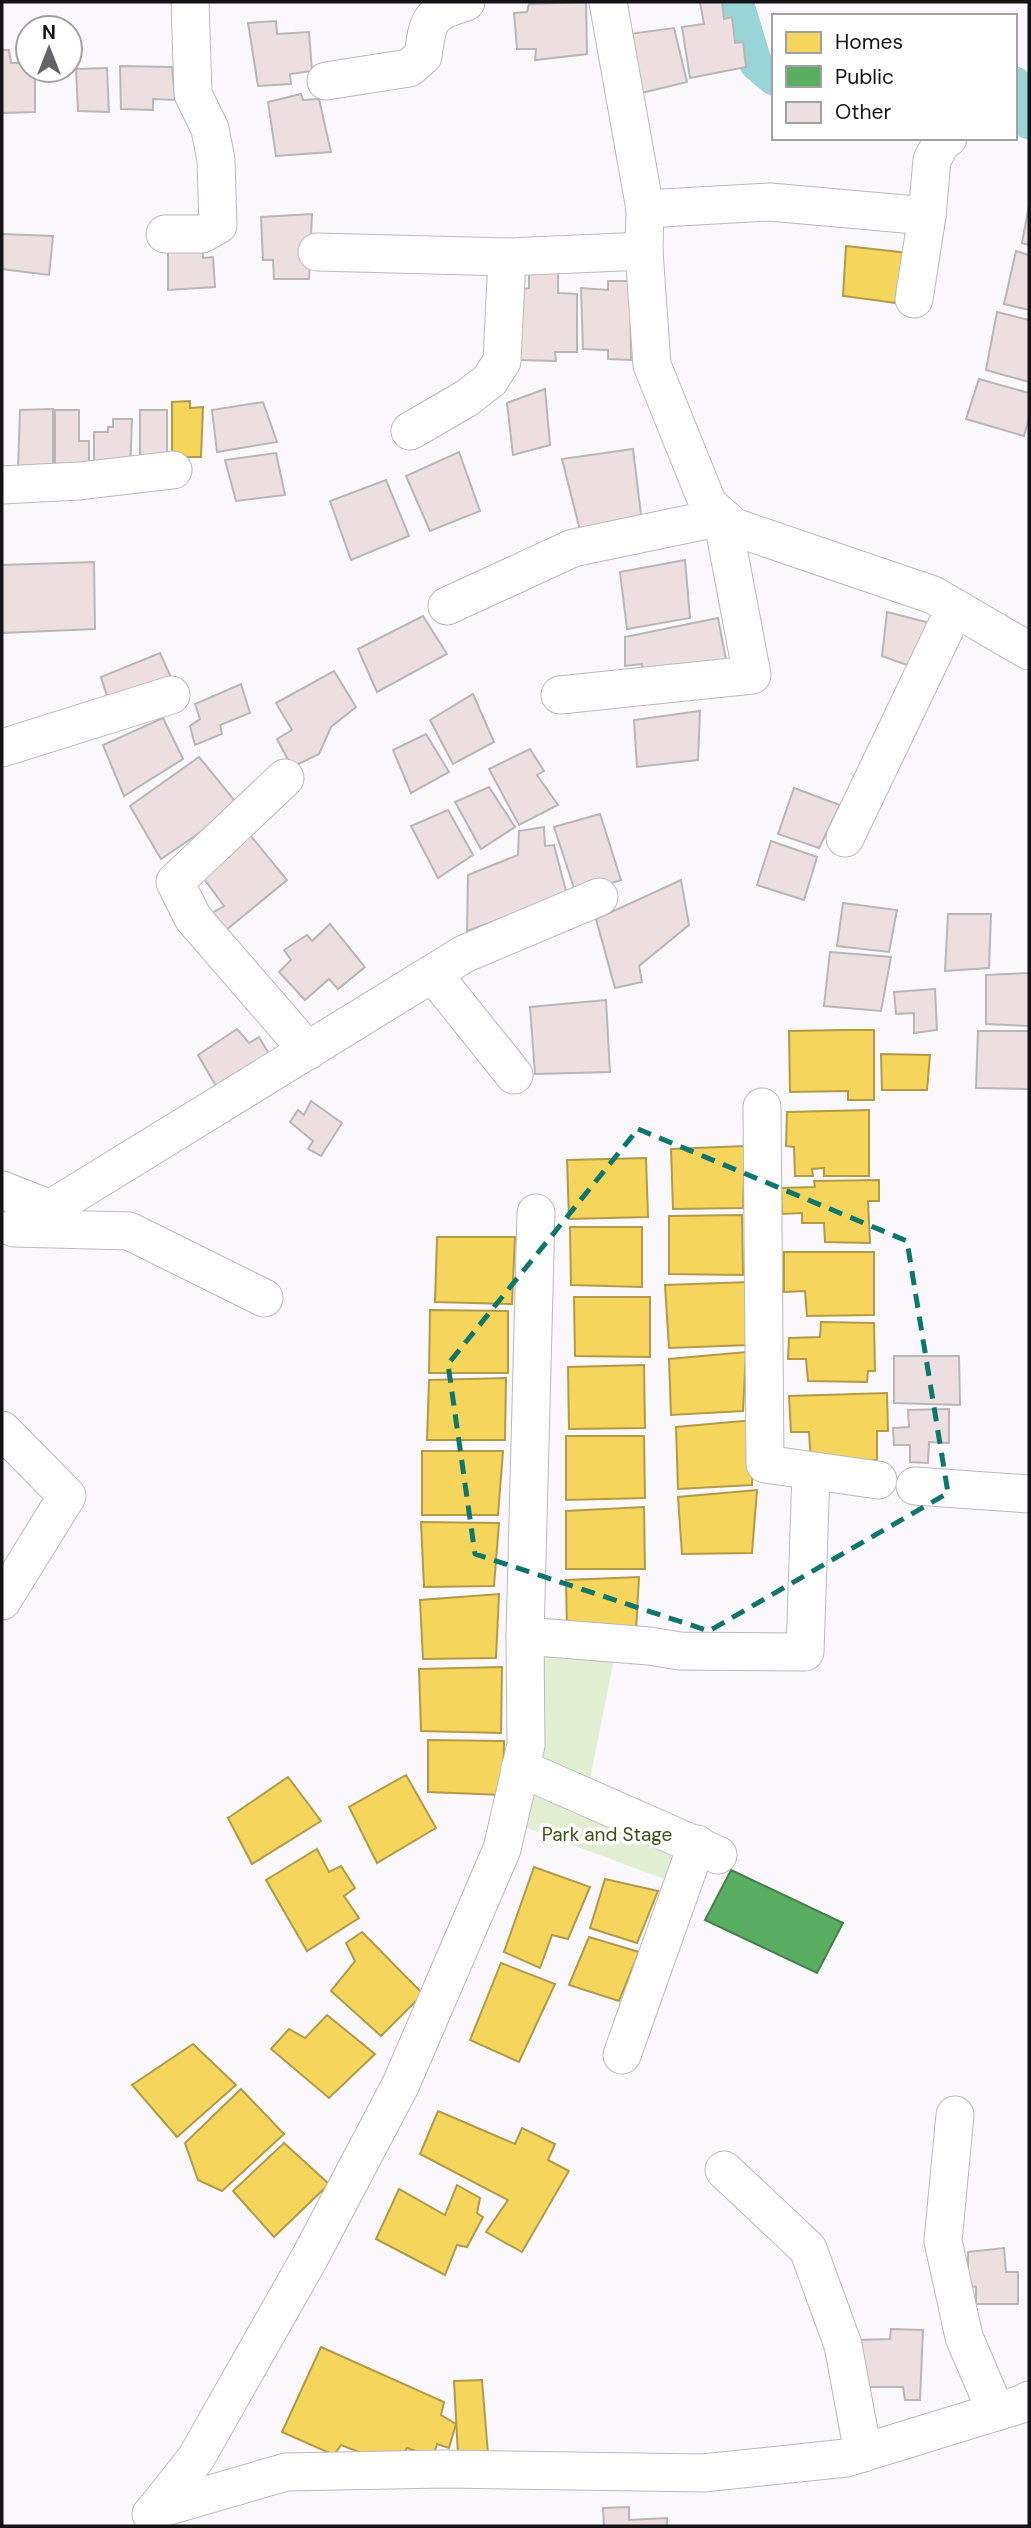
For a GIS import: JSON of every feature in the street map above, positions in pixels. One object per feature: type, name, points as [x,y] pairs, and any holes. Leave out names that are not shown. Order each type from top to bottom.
[{"type":"street","points":[[165,234],[202,234],[218,225],[216,160],[210,129],[193,94],[190,2]]},
{"type":"street","points":[[326,81],[408,68],[423,56],[427,25],[441,10],[466,2]]},
{"type":"street","points":[[608,2],[645,209],[644,251],[652,365],[708,504],[734,527],[933,595],[1029,651]]},
{"type":"street","points":[[915,299],[932,160],[945,140]]},
{"type":"street","points":[[645,209],[770,202],[927,216]]},
{"type":"street","points":[[317,252],[507,257],[644,251]]},
{"type":"street","points":[[410,431],[467,398],[490,380],[502,360],[507,257]]},
{"type":"street","points":[[2,485],[79,481],[173,470]]},
{"type":"street","points":[[447,606],[573,548],[722,517]]},
{"type":"street","points":[[560,695],[752,675],[722,517]]},
{"type":"street","points":[[845,838],[955,608]]},
{"type":"street","points":[[2,748],[171,695]]},
{"type":"street","points":[[285,778],[175,882],[193,918],[308,1051]]},
{"type":"street","points":[[9,1218],[50,1209],[464,954],[599,897]]},
{"type":"street","points":[[433,974],[514,1075]]},
{"type":"street","points":[[762,1107],[765,1464],[878,1480]]},
{"type":"street","points":[[148,2518],[196,2458],[310,2257],[401,2084],[502,1849],[526,1745],[524,1636],[536,1213]]},
{"type":"street","points":[[9,1218],[129,1231],[264,1298]]},
{"type":"street","points":[[2,1430],[68,1496],[2,1601]]},
{"type":"street","points":[[524,1636],[680,1651],[805,1652],[811,1472]]},
{"type":"street","points":[[915,1486],[1029,1494]]},
{"type":"street","points":[[520,1768],[707,1849],[622,2055]]},
{"type":"street","points":[[148,2518],[286,2472],[444,2469],[703,2473],[846,2458],[1013,2406],[964,2337],[943,2241],[955,2115]]},
{"type":"street","points":[[724,2170],[808,2249],[843,2345],[863,2453]]},
{"type":"highlighted area","points":[[638,1129],[907,1241],[948,1493],[709,1631],[475,1554],[448,1364]]},
{"type":"green space","points":[[525,1636],[616,1649],[588,1789],[528,1765]]},
{"type":"green space","name":"Park and Stage","points":[[530,1784],[681,1841],[667,1880],[519,1825]]},
{"type":"building: Homes","points":[[846,246],[908,253],[904,304],[843,296]]},
{"type":"building: Homes","points":[[190,401],[190,408],[203,407],[201,457],[172,457],[172,402]]},
{"type":"building: Homes","points":[[874,1030],[874,1100],[848,1100],[848,1091],[790,1092],[789,1031]]},
{"type":"building: Homes","points":[[881,1054],[930,1055],[927,1090],[882,1090]]},
{"type":"building: Homes","points":[[869,1110],[869,1176],[824,1176],[824,1168],[812,1169],[813,1176],[795,1176],[794,1147],[786,1146],[787,1112]]},
{"type":"building: Homes","points":[[745,1146],[743,1208],[673,1209],[671,1149]]},
{"type":"building: Homes","points":[[646,1158],[648,1217],[569,1219],[567,1160]]},
{"type":"building: Homes","points":[[879,1180],[879,1201],[868,1201],[870,1243],[825,1242],[824,1223],[802,1223],[802,1213],[782,1214],[781,1188],[815,1187],[814,1181]]},
{"type":"building: Homes","points":[[742,1215],[743,1275],[669,1274],[669,1216]]},
{"type":"building: Homes","points":[[570,1227],[642,1227],[642,1287],[571,1285]]},
{"type":"building: Homes","points":[[437,1237],[515,1237],[512,1304],[435,1302]]},
{"type":"building: Homes","points":[[784,1252],[874,1252],[874,1315],[807,1316],[805,1291],[784,1292]]},
{"type":"building: Homes","points":[[749,1282],[749,1345],[669,1348],[665,1285]]},
{"type":"building: Homes","points":[[574,1297],[650,1297],[650,1357],[575,1356]]},
{"type":"building: Homes","points":[[430,1310],[508,1311],[508,1373],[429,1373]]},
{"type":"building: Homes","points":[[821,1322],[874,1323],[875,1371],[868,1371],[867,1382],[808,1381],[806,1359],[788,1359],[789,1338],[820,1337]]},
{"type":"building: Homes","points":[[746,1352],[743,1411],[671,1415],[669,1359]]},
{"type":"building: Homes","points":[[644,1365],[645,1428],[569,1429],[568,1367]]},
{"type":"building: Homes","points":[[506,1378],[505,1440],[427,1440],[429,1380]]},
{"type":"building: Homes","points":[[887,1393],[888,1431],[877,1431],[877,1460],[811,1461],[809,1432],[791,1432],[789,1396]]},
{"type":"building: Homes","points":[[754,1420],[752,1485],[678,1489],[676,1427]]},
{"type":"building: Homes","points":[[566,1436],[644,1436],[645,1498],[566,1500]]},
{"type":"building: Homes","points":[[422,1451],[503,1451],[498,1515],[422,1515]]},
{"type":"building: Homes","points":[[757,1490],[752,1553],[682,1554],[678,1497]]},
{"type":"building: Homes","points":[[644,1507],[645,1569],[566,1569],[566,1511]]},
{"type":"building: Homes","points":[[421,1522],[499,1523],[494,1586],[424,1587]]},
{"type":"building: Homes","points":[[639,1577],[636,1632],[567,1631],[566,1580]]},
{"type":"building: Homes","points":[[499,1594],[496,1658],[423,1659],[420,1600]]},
{"type":"building: Homes","points":[[502,1667],[501,1733],[421,1731],[419,1669]]},
{"type":"building: Homes","points":[[428,1740],[504,1741],[503,1795],[428,1792]]},
{"type":"building: Homes","points":[[406,1775],[436,1828],[377,1863],[349,1807]]},
{"type":"building: Homes","points":[[288,1777],[321,1821],[252,1864],[228,1818]]},
{"type":"building: Homes","points":[[317,1849],[329,1872],[341,1866],[355,1888],[344,1896],[359,1918],[307,1951],[266,1880]]},
{"type":"building: Homes","points":[[534,1867],[590,1887],[568,1939],[552,1935],[540,1968],[504,1952]]},
{"type":"building: Homes","points":[[605,1879],[658,1891],[637,1943],[590,1928]]},
{"type":"building: Homes","points":[[362,1932],[423,1994],[381,2036],[331,1991],[355,1961],[346,1943]]},
{"type":"building: Homes","points":[[589,1937],[639,1952],[619,2001],[569,1985]]},
{"type":"building: Homes","points":[[501,1963],[555,1984],[519,2062],[470,2040]]},
{"type":"building: Homes","points":[[327,2015],[375,2054],[329,2098],[271,2049],[289,2029],[305,2038]]},
{"type":"building: Homes","points":[[193,2044],[236,2085],[177,2137],[132,2085]]},
{"type":"building: Homes","points":[[241,2089],[284,2134],[222,2191],[198,2180],[185,2143]]},
{"type":"building: Homes","points":[[438,2111],[515,2144],[522,2128],[555,2144],[548,2160],[569,2171],[522,2252],[486,2232],[508,2200],[420,2154]]},
{"type":"building: Homes","points":[[284,2143],[329,2184],[274,2237],[233,2191]]},
{"type":"building: Homes","points":[[457,2185],[480,2198],[477,2213],[483,2217],[467,2247],[457,2245],[445,2275],[376,2239],[399,2189],[445,2215]]},
{"type":"building: Homes","points":[[321,2347],[444,2402],[441,2415],[456,2424],[449,2448],[437,2444],[433,2457],[407,2448],[395,2466],[341,2445],[334,2455],[282,2432]]},
{"type":"building: Homes","points":[[482,2380],[488,2454],[458,2455],[454,2381]]},
{"type":"building: Public","points":[[731,1870],[843,1923],[817,1973],[705,1920]]},
{"type":"building: Other","points":[[586,2],[587,54],[535,60],[536,49],[517,49],[514,13],[527,12],[529,4]]},
{"type":"building: Other","points":[[700,2],[722,2],[724,19],[732,17],[735,43],[743,42],[746,67],[690,78],[682,27],[704,24]]},
{"type":"building: Other","points":[[276,21],[277,34],[309,32],[312,71],[290,74],[291,84],[258,86],[248,23]]},
{"type":"building: Other","points":[[674,28],[687,82],[637,94],[629,34]]},
{"type":"building: Other","points":[[2,50],[9,50],[11,63],[14,63],[14,84],[35,84],[35,112],[2,113]]},
{"type":"building: Other","points":[[120,66],[172,67],[175,100],[153,99],[153,110],[121,109]]},
{"type":"building: Other","points":[[107,68],[109,112],[78,111],[77,84],[84,84],[84,69]]},
{"type":"building: Other","points":[[301,94],[303,100],[319,99],[331,152],[276,156],[268,102]]},
{"type":"building: Other","points":[[1029,205],[1029,245],[1022,243]]},
{"type":"building: Other","points":[[312,214],[309,279],[274,279],[273,260],[263,260],[261,217]]},
{"type":"building: Other","points":[[2,234],[53,236],[49,275],[2,269]]},
{"type":"building: Other","points":[[203,244],[203,258],[213,257],[215,287],[168,290],[168,246]]},
{"type":"building: Other","points":[[1016,251],[1029,255],[1029,310],[1004,304]]},
{"type":"building: Other","points":[[529,272],[558,272],[558,293],[577,294],[577,352],[555,352],[556,361],[519,360],[520,290],[529,288]]},
{"type":"building: Other","points":[[608,281],[630,281],[631,360],[608,359],[608,350],[583,349],[581,288],[608,290]]},
{"type":"building: Other","points":[[997,312],[1029,320],[1029,382],[986,370]]},
{"type":"building: Other","points":[[979,379],[1029,393],[1029,418],[1024,436],[966,419]]},
{"type":"building: Other","points":[[545,389],[550,445],[513,455],[507,403]]},
{"type":"building: Other","points":[[263,402],[277,442],[217,452],[212,410]]},
{"type":"building: Other","points":[[53,409],[53,471],[18,470],[20,410]]},
{"type":"building: Other","points":[[55,410],[79,410],[79,441],[89,441],[89,473],[55,472]]},
{"type":"building: Other","points":[[140,410],[167,410],[167,455],[140,456]]},
{"type":"building: Other","points":[[113,419],[132,419],[130,473],[94,472],[94,432],[108,432],[108,427],[113,427]]},
{"type":"building: Other","points":[[633,449],[641,515],[580,530],[562,459]]},
{"type":"building: Other","points":[[459,452],[480,511],[430,531],[406,476]]},
{"type":"building: Other","points":[[276,453],[285,495],[236,501],[225,460]]},
{"type":"building: Other","points":[[386,480],[409,536],[351,560],[330,501]]},
{"type":"building: Other","points":[[685,560],[690,618],[627,629],[620,572]]},
{"type":"building: Other","points":[[94,562],[95,629],[2,633],[2,565]]},
{"type":"building: Other","points":[[887,612],[934,624],[918,669],[882,656]]},
{"type":"building: Other","points":[[423,616],[447,654],[377,692],[358,649]]},
{"type":"building: Other","points":[[718,618],[729,675],[642,681],[642,664],[625,666],[625,637]]},
{"type":"building: Other","points":[[160,653],[174,684],[111,708],[101,677]]},
{"type":"building: Other","points":[[334,671],[356,707],[331,727],[319,754],[292,767],[277,739],[292,730],[276,703]]},
{"type":"building: Other","points":[[241,684],[250,713],[220,725],[222,734],[195,745],[190,726],[200,719],[195,704]]},
{"type":"building: Other","points":[[473,694],[494,742],[453,764],[430,720]]},
{"type":"building: Other","points":[[700,711],[698,760],[637,767],[634,720]]},
{"type":"building: Other","points":[[163,718],[183,759],[124,796],[103,745]]},
{"type":"building: Other","points":[[426,734],[449,772],[411,793],[393,750]]},
{"type":"building: Other","points":[[530,749],[544,771],[537,775],[558,805],[519,825],[489,769]]},
{"type":"building: Other","points":[[199,757],[239,806],[161,859],[130,806]]},
{"type":"building: Other","points":[[489,787],[515,827],[481,849],[455,802]]},
{"type":"building: Other","points":[[794,788],[840,805],[819,848],[778,834]]},
{"type":"building: Other","points":[[448,810],[473,855],[438,878],[411,826]]},
{"type":"building: Other","points":[[600,814],[621,880],[576,894],[554,827]]},
{"type":"building: Other","points":[[544,827],[545,846],[554,845],[567,895],[467,931],[468,875],[518,855],[519,831]]},
{"type":"building: Other","points":[[246,830],[287,880],[225,931],[212,913],[224,906],[199,872]]},
{"type":"building: Other","points":[[771,841],[817,857],[804,900],[757,885]]},
{"type":"building: Other","points":[[681,880],[689,925],[639,966],[642,982],[615,988],[596,919]]},
{"type":"building: Other","points":[[843,903],[897,910],[889,952],[837,946]]},
{"type":"building: Other","points":[[948,914],[991,914],[989,968],[945,971]]},
{"type":"building: Other","points":[[330,924],[365,967],[338,989],[329,979],[305,1000],[279,972],[291,960],[284,950],[307,935],[312,941]]},
{"type":"building: Other","points":[[830,952],[891,957],[881,1011],[824,1006]]},
{"type":"building: Other","points":[[1029,973],[1029,1026],[986,1024],[986,975]]},
{"type":"building: Other","points":[[935,989],[937,1030],[914,1033],[914,1013],[896,1014],[894,992]]},
{"type":"building: Other","points":[[606,1000],[610,1072],[535,1074],[530,1007]]},
{"type":"building: Other","points":[[237,1029],[249,1043],[259,1037],[275,1064],[217,1088],[198,1055]]},
{"type":"building: Other","points":[[978,1031],[1029,1031],[1029,1089],[976,1088]]},
{"type":"building: Other","points":[[311,1101],[342,1123],[321,1156],[308,1149],[313,1141],[290,1122],[298,1110],[304,1115]]},
{"type":"building: Other","points":[[894,1356],[959,1356],[960,1405],[894,1403]]},
{"type":"building: Other","points":[[949,1409],[949,1443],[929,1442],[928,1463],[910,1462],[910,1445],[894,1445],[893,1428],[909,1427],[908,1410]]},
{"type":"building: Other","points":[[1004,2248],[1006,2272],[1018,2272],[1018,2304],[976,2304],[976,2287],[968,2286],[968,2252]]},
{"type":"building: Other","points":[[891,2329],[923,2330],[920,2400],[905,2400],[903,2387],[865,2387],[858,2340],[890,2339]]},
{"type":"building: Other","points":[[629,2507],[629,2520],[667,2518],[667,2526],[604,2526],[603,2508]]},
{"type":"waterway","points":[[737,2],[756,64],[772,77]]},
{"type":"waterway","points":[[1017,89],[1029,123]]}]
